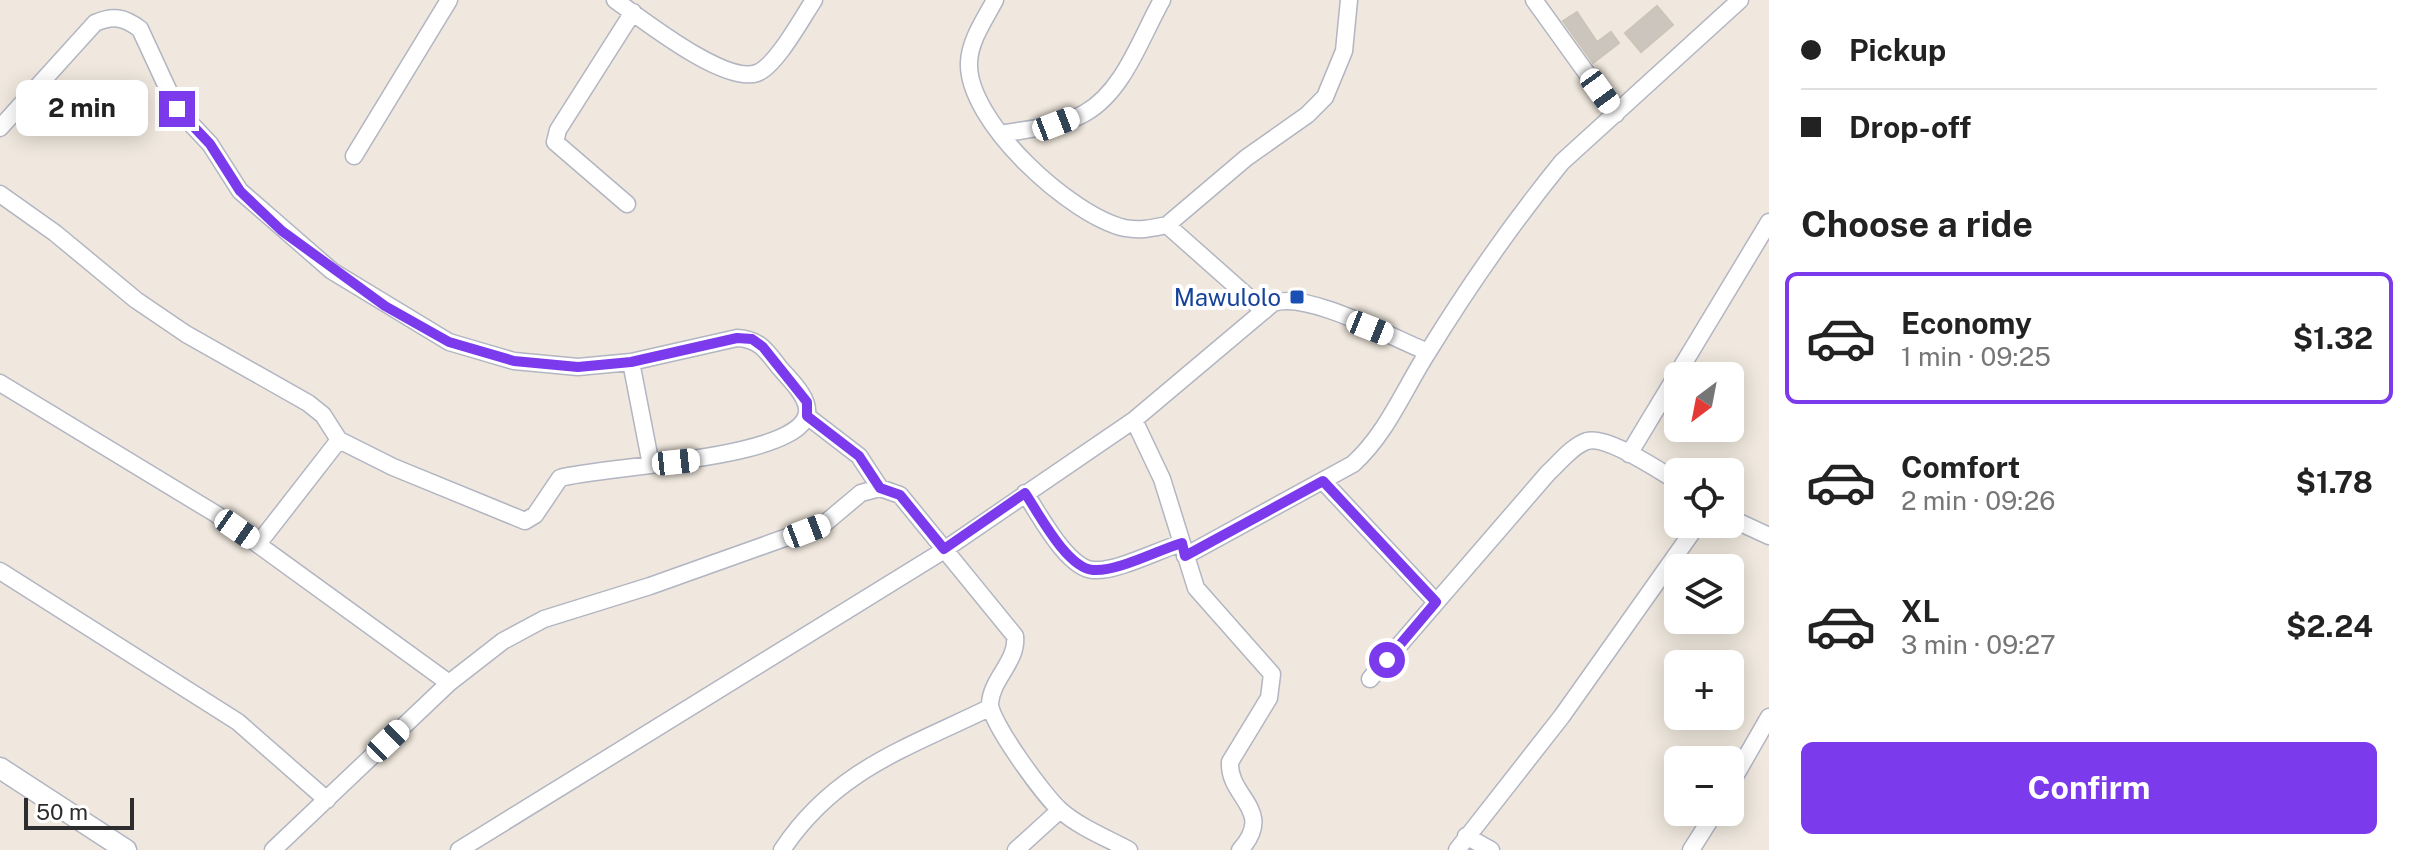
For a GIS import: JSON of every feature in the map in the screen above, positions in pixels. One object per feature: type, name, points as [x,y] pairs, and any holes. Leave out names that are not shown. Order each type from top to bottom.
[{"type":"street","points":[[354,156],[449,0]]},
{"type":"street","points":[[615,0],[713,64],[736,75],[756,74],[770,64],[814,0]]},
{"type":"street","points":[[995,0],[975,38],[969,61],[971,82],[1000,134],[1047,181],[1099,216],[1122,227],[1143,230],[1167,225],[1235,166],[1307,115],[1325,97],[1344,51],[1349,0]]},
{"type":"street","points":[[1000,134],[1056,124],[1085,113],[1106,96],[1162,0]]},
{"type":"street","points":[[1534,0],[1616,114]]},
{"type":"street","points":[[1025,493],[1058,543],[1074,561],[1091,571],[1183,550],[1353,464],[1371,448],[1428,352],[1537,193],[1562,162],[1740,0]]},
{"type":"street","points":[[627,204],[555,142],[558,130],[633,12]]},
{"type":"street","points":[[0,128],[95,23],[110,16],[129,21],[140,29],[177,109],[210,144],[240,191],[332,271],[449,342],[514,361],[578,367],[631,362],[737,338],[752,339],[763,347],[807,402],[807,416],[798,428],[749,448],[701,460],[560,478],[535,515],[525,521],[393,467],[339,440],[323,415],[308,403],[186,334],[136,300],[55,233],[0,194]]},
{"type":"street","points":[[1629,454],[1769,222]]},
{"type":"street","points":[[1167,225],[1264,311]]},
{"type":"street","points":[[459,850],[721,686],[866,602],[1134,420],[1281,300],[1312,305],[1428,352]]},
{"type":"street","points":[[631,362],[651,465]]},
{"type":"street","points":[[0,383],[166,481],[449,683]]},
{"type":"street","points":[[807,416],[859,456],[880,488]]},
{"type":"street","points":[[1134,420],[1162,479],[1196,588],[1208,606],[1272,674],[1269,698],[1230,762],[1229,773],[1254,817],[1253,830],[1240,850]]},
{"type":"street","points":[[258,544],[339,440]]},
{"type":"street","points":[[1370,679],[1548,473],[1576,448],[1589,441],[1604,442],[1664,474]]},
{"type":"street","points":[[1323,481],[1436,602]]},
{"type":"street","points":[[273,850],[449,683],[503,641],[544,619],[650,586],[824,524],[861,493],[880,488],[900,495],[1015,636],[1016,649],[991,693],[989,708],[1060,810],[1129,850]]},
{"type":"street","points":[[1744,523],[1767,532]]},
{"type":"street","points":[[1491,850],[1462,843],[1562,716],[1688,538]]},
{"type":"street","points":[[0,571],[238,722],[327,800]]},
{"type":"street","points":[[782,850],[823,798],[860,770],[989,708]]},
{"type":"street","points":[[1744,761],[1769,717]]},
{"type":"street","points":[[0,768],[126,850]]},
{"type":"street","points":[[1016,850],[1060,810]]},
{"type":"street","points":[[1691,850],[1706,826]]},
{"type":"building","points":[[1657,6],[1673,25],[1641,52],[1625,33]]},
{"type":"building","points":[[1577,12],[1597,42],[1611,32],[1619,43],[1593,63],[1563,21]]},
{"type":"place","name":"Mawulolo","points":[[1297,297]]},
{"type":"route","points":[[177,109],[210,144],[240,191],[282,231],[332,271],[385,306],[449,342],[514,361],[578,367],[631,362],[737,338],[752,339],[763,347],[807,402],[807,416],[859,456],[880,488],[900,495],[944,549],[1025,493],[1058,543],[1074,561],[1091,571],[1110,569],[1182,543],[1185,556],[1323,481],[1436,602],[1387,660]]}]
